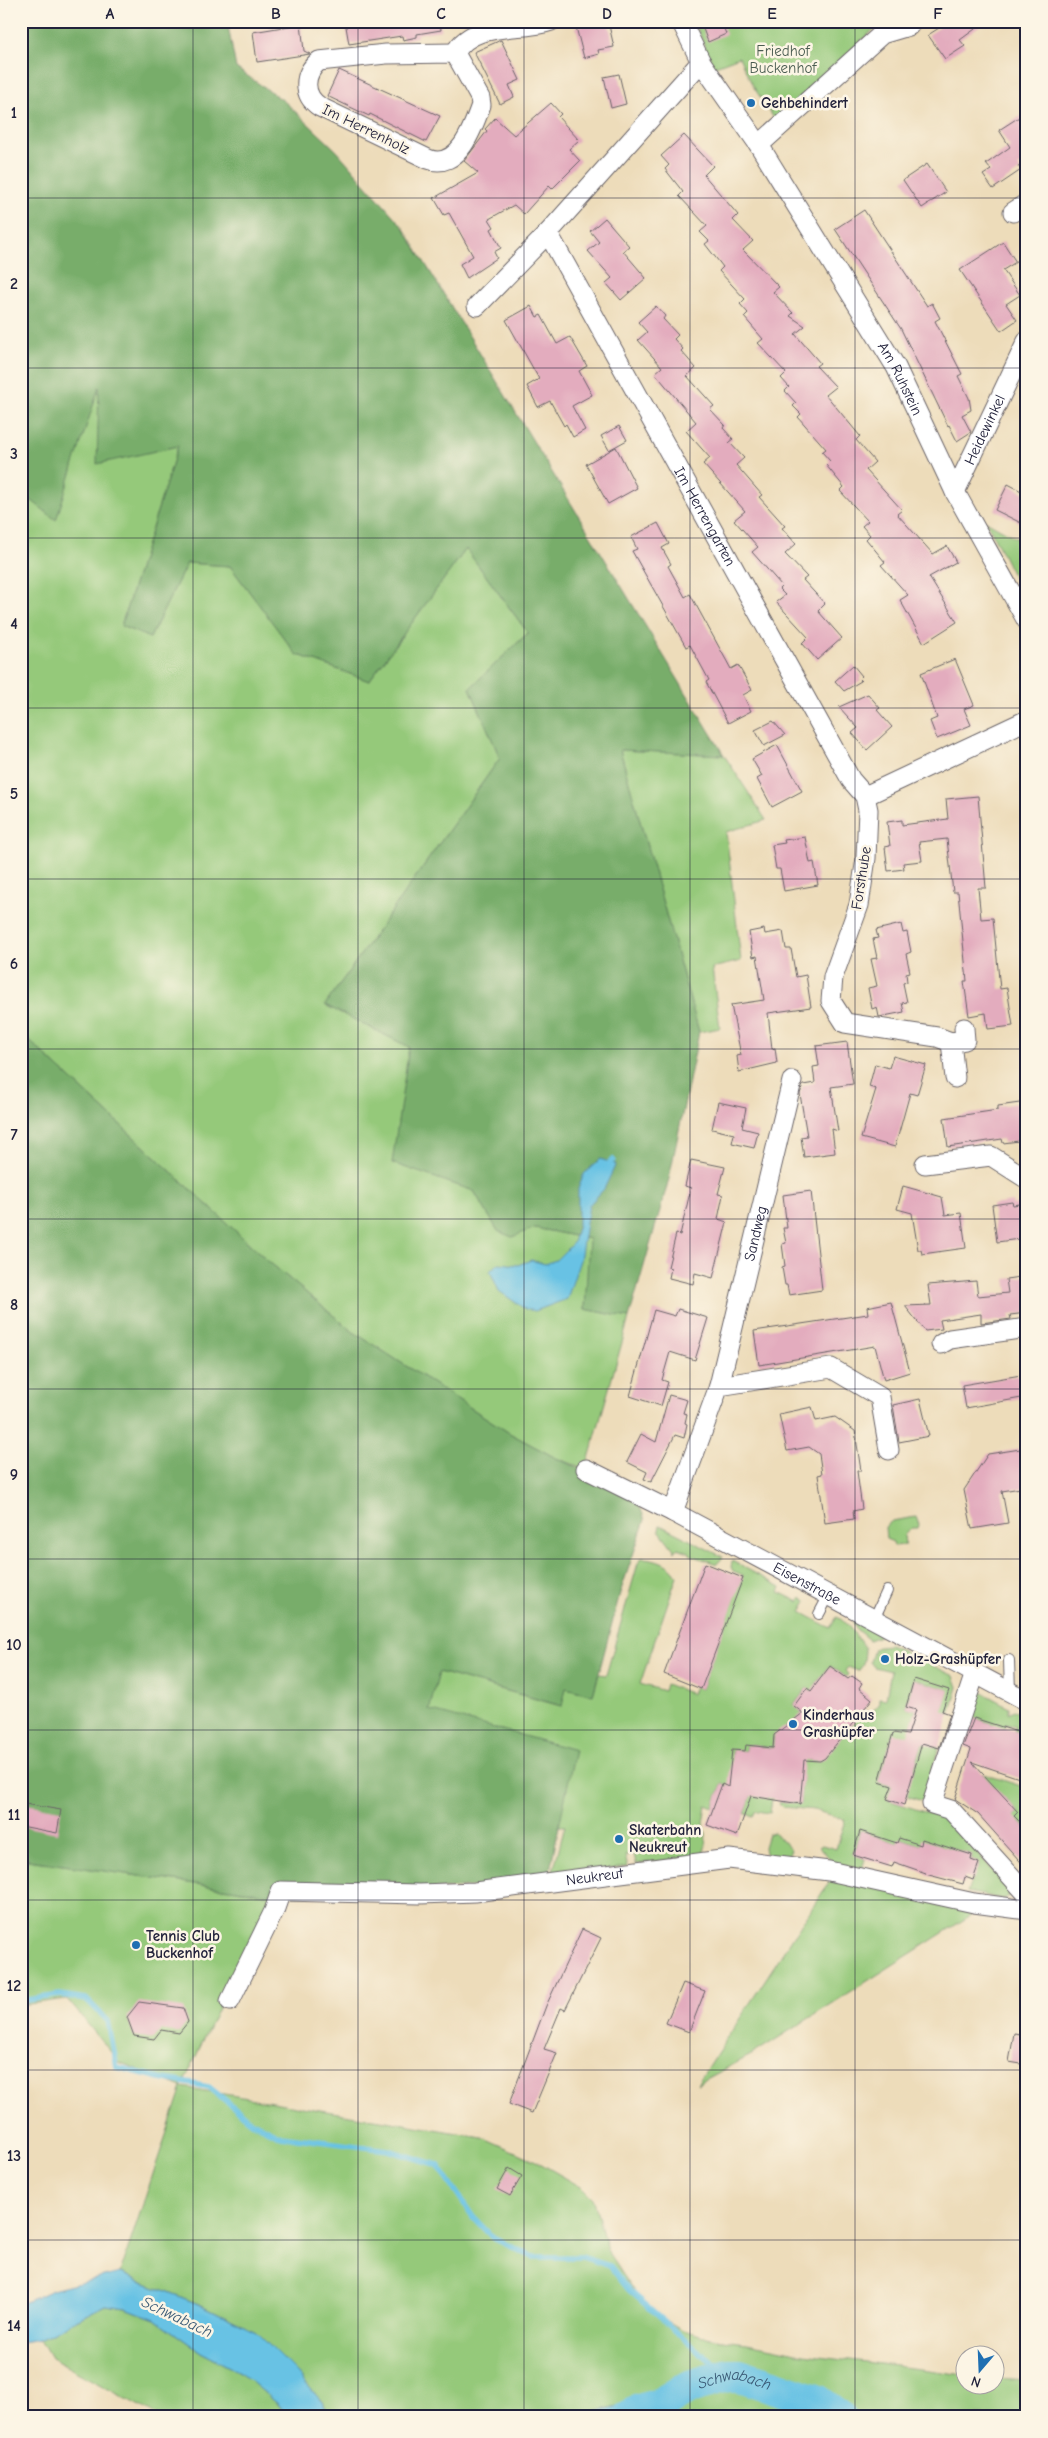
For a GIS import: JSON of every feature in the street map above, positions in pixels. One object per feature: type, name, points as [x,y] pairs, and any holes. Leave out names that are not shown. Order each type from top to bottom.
[{"type":"street","points":[[455,53],[466,38],[486,31],[551,21]]},
{"type":"street","name":"Am Ruhstein","points":[[681,21],[701,62],[759,145],[896,367],[955,492],[1027,621]]},
{"type":"street","points":[[759,145],[882,34],[909,26]]},
{"type":"street","name":"Im Herrenholz","points":[[455,53],[480,98],[481,106],[458,152],[454,157],[442,162],[428,159],[320,108],[315,104],[308,92],[306,78],[319,61],[386,54],[455,53]]},
{"type":"street","points":[[477,306],[548,233],[701,62]]},
{"type":"street","name":"Im Herrengarten","points":[[548,233],[851,780],[865,796]]},
{"type":"street","name":"Heidewinkel","points":[[955,492],[1027,341]]},
{"type":"street","points":[[865,796],[1027,720]]},
{"type":"street","name":"Forsthube","points":[[865,796],[868,810],[866,858],[859,906],[833,977],[831,1001],[845,1023],[937,1036],[951,1042]]},
{"type":"street","points":[[955,1078],[951,1042],[965,1040],[964,1028]]},
{"type":"street","name":"Sandweg","points":[[673,1512],[719,1386],[792,1081]]},
{"type":"street","points":[[925,1164],[991,1156],[1027,1178]]},
{"type":"street","points":[[941,1344],[950,1339],[1027,1328]]},
{"type":"street","points":[[719,1386],[831,1368],[880,1397],[889,1450]]},
{"type":"street","name":"Eisenstraße","points":[[586,1470],[673,1512],[1027,1701]]},
{"type":"street","name":"Neukreut","points":[[975,1673],[932,1804],[951,1810],[1026,1903]]},
{"type":"street","name":"Neukreut","points":[[230,2001],[274,1911],[281,1891],[420,1894],[475,1892],[729,1859],[829,1871],[974,1903],[1026,1903]]},
{"type":"lane","points":[[874,1619],[887,1591]]},
{"type":"lane","points":[[819,1614],[829,1595]]},
{"type":"lane","points":[[1009,1660],[1010,1692]]},
{"type":"green space","points":[[21,21],[227,21],[236,68],[284,101],[336,150],[403,227],[724,755],[620,750],[699,1032],[669,1179],[629,1318],[585,1309],[589,1239],[535,1228],[512,1237],[498,1231],[474,1191],[392,1163],[409,1047],[325,1005],[500,758],[470,688],[528,633],[466,549],[369,681],[296,654],[230,566],[187,563],[150,638],[121,626],[178,446],[97,464],[99,387],[56,520],[21,492]]},
{"type":"green space","name":"Friedhof Buckenhof","points":[[694,21],[883,21],[775,120],[753,86],[739,57],[713,67]]},
{"type":"green space","points":[[99,385],[178,446],[121,626],[150,638],[187,563],[230,566],[296,654],[369,681],[466,549],[528,633],[470,688],[500,758],[325,1005],[409,1047],[393,1163],[474,1191],[498,1231],[535,1228],[590,1239],[585,1309],[629,1318],[586,1469],[556,1458],[511,1434],[352,1331],[268,1261],[21,1033],[21,492],[56,519]]},
{"type":"green space","points":[[986,521],[1027,544],[1027,591],[1021,591]]},
{"type":"green space","points":[[620,750],[724,755],[766,820],[726,832],[741,961],[712,968],[720,1028],[699,1032]]},
{"type":"green space","points":[[21,1033],[268,1261],[352,1331],[511,1434],[556,1458],[635,1493],[645,1520],[620,1593],[593,1695],[566,1688],[562,1706],[439,1672],[429,1710],[575,1750],[547,1884],[279,1896],[21,1859]]},
{"type":"green space","points":[[916,1517],[919,1525],[918,1528],[912,1528],[904,1535],[905,1545],[894,1546],[893,1542],[886,1539],[885,1527],[892,1521]]},
{"type":"green space","points":[[660,1525],[723,1557],[717,1564],[691,1555],[689,1552],[678,1548],[675,1551],[659,1530]]},
{"type":"green space","points":[[642,1558],[662,1562],[671,1568],[677,1576],[640,1684],[664,1691],[666,1684],[692,1694],[695,1686],[701,1689],[743,1575],[733,1571],[731,1567],[732,1561],[781,1587],[779,1592],[799,1602],[801,1598],[807,1601],[801,1612],[830,1628],[837,1617],[841,1620],[865,1647],[863,1664],[858,1671],[848,1667],[845,1671],[848,1674],[846,1677],[830,1666],[816,1684],[814,1693],[807,1688],[794,1705],[803,1713],[774,1737],[773,1748],[746,1745],[745,1751],[732,1750],[730,1787],[722,1784],[713,1808],[706,1805],[703,1823],[706,1834],[703,1856],[636,1864],[634,1854],[625,1855],[628,1867],[552,1875],[565,1826],[558,1826],[574,1750],[429,1711],[439,1672],[561,1706],[566,1688],[593,1695],[599,1674],[606,1675],[638,1563]]},
{"type":"green space","points":[[855,1618],[879,1633],[879,1636],[869,1640],[856,1629],[853,1622]]},
{"type":"green space","points":[[890,1645],[954,1676],[958,1687],[950,1714],[945,1713],[940,1717],[948,1690],[914,1679],[906,1707],[916,1710],[909,1736],[893,1734],[879,1782],[892,1786],[888,1800],[946,1819],[1008,1887],[1009,1896],[1004,1899],[967,1892],[979,1863],[971,1860],[972,1855],[923,1840],[921,1845],[899,1838],[897,1843],[860,1831],[853,1854],[865,1859],[862,1869],[835,1864],[819,1847],[822,1845],[836,1849],[845,1820],[814,1810],[783,1807],[779,1803],[780,1801],[800,1804],[802,1778],[793,1757],[813,1761],[822,1760],[864,1710],[871,1714],[879,1703],[879,1698],[886,1699],[891,1671],[874,1667],[870,1662],[874,1649],[879,1646]]},
{"type":"green space","points":[[977,1693],[983,1693],[1009,1707],[1009,1713],[1014,1710],[1027,1716],[1027,1735],[1014,1731],[1016,1727],[1006,1724],[1005,1728],[974,1718],[972,1721],[965,1719]]},
{"type":"green space","points":[[934,1740],[932,1746],[939,1748],[922,1801],[909,1797],[906,1793],[923,1743]]},
{"type":"green space","points":[[981,1773],[1021,1786],[1027,1791],[1027,1829],[1020,1822],[1012,1818],[1018,1812]]},
{"type":"green space","points":[[751,1795],[772,1799],[770,1813],[756,1811],[753,1816],[745,1814]]},
{"type":"green space","points":[[774,1832],[791,1850],[787,1858],[769,1856],[765,1853],[764,1847],[768,1834]]},
{"type":"green space","name":"Tennis Club Buckenhof","points":[[21,1859],[279,1896],[224,1995],[182,2087],[119,2062],[67,1999],[21,2005]]},
{"type":"green space","points":[[833,1876],[979,1910],[753,2054],[697,2084]]},
{"type":"green space","points":[[182,2087],[482,2137],[538,2162],[581,2187],[594,2200],[607,2251],[635,2293],[657,2315],[681,2329],[713,2339],[747,2343],[796,2353],[956,2374],[956,2396],[1006,2396],[1006,2379],[1027,2380],[1027,2417],[651,2417],[666,2404],[656,2396],[574,2417],[331,2417],[323,2403],[297,2373],[256,2332],[206,2307],[120,2273]]},
{"type":"green space","points":[[105,2305],[126,2308],[155,2319],[199,2351],[241,2373],[279,2405],[288,2417],[160,2417],[51,2358],[40,2339]]},
{"type":"water","points":[[600,1159],[616,1164],[604,1189],[589,1205],[580,1260],[567,1299],[535,1311],[525,1309],[499,1291],[490,1271],[499,1263],[518,1265],[531,1260],[545,1264],[556,1260],[573,1243],[578,1224],[578,1189],[584,1174]]},
{"type":"water","points":[[120,2273],[206,2307],[256,2332],[297,2373],[323,2403],[331,2417],[288,2417],[279,2405],[241,2373],[199,2351],[155,2319],[126,2308],[105,2305],[40,2339],[21,2342],[21,2304],[52,2290]]},
{"type":"water","points":[[627,2404],[651,2417],[574,2417]]},
{"type":"building","points":[[345,21],[440,21],[441,30],[417,34],[417,37],[403,40],[402,36],[349,44]]},
{"type":"building","points":[[599,21],[608,21],[614,47],[598,50],[599,54],[584,58],[576,27]]},
{"type":"building","points":[[700,21],[721,21],[726,34],[708,42]]},
{"type":"building","points":[[935,21],[986,21],[960,40],[965,46],[945,59],[928,35],[939,28]]},
{"type":"building","points":[[301,24],[304,51],[310,54],[257,62],[253,32]]},
{"type":"building","points":[[501,40],[520,80],[509,85],[514,97],[500,104],[474,52]]},
{"type":"building","points":[[339,70],[440,116],[426,142],[370,114],[369,116],[327,96]]},
{"type":"building","points":[[619,74],[626,104],[611,108],[604,77]]},
{"type":"building","points":[[551,103],[561,114],[558,117],[579,140],[569,149],[580,161],[552,189],[549,186],[524,214],[514,205],[489,219],[494,227],[491,229],[501,248],[494,252],[497,258],[467,278],[460,264],[473,256],[449,213],[444,215],[434,198],[478,173],[464,161],[487,131],[485,129],[495,118],[514,135]]},
{"type":"building","points":[[1027,112],[1027,160],[1018,166],[1021,170],[993,189],[983,175],[991,170],[986,164],[1010,147],[999,130]]},
{"type":"building","points":[[684,135],[713,166],[704,175],[738,215],[733,220],[753,241],[743,250],[779,287],[773,292],[793,313],[790,316],[805,326],[795,334],[820,363],[816,366],[836,387],[826,395],[860,436],[856,440],[875,462],[866,470],[902,510],[897,514],[933,554],[947,546],[956,562],[929,577],[957,622],[924,643],[900,600],[908,595],[881,565],[885,562],[866,539],[870,535],[862,526],[868,521],[840,491],[844,487],[826,465],[830,461],[822,452],[826,449],[798,417],[801,414],[793,406],[796,403],[785,391],[789,387],[781,378],[786,373],[758,343],[763,339],[744,317],[748,313],[740,304],[745,299],[719,271],[723,267],[705,244],[709,241],[700,232],[707,226],[679,196],[683,192],[665,169],[669,165],[661,156]]},
{"type":"building","points":[[927,164],[946,192],[922,208],[903,180]]},
{"type":"building","points":[[864,210],[927,306],[932,303],[940,318],[935,321],[962,374],[958,376],[969,398],[971,410],[962,415],[971,432],[957,441],[901,329],[835,229]]},
{"type":"building","points":[[605,218],[629,246],[623,251],[646,278],[621,300],[606,283],[612,278],[588,251],[599,242],[590,231]]},
{"type":"building","points":[[1003,242],[1016,262],[1003,270],[1020,295],[1006,304],[1017,320],[1001,331],[960,270]]},
{"type":"building","points":[[531,306],[537,317],[541,315],[557,344],[570,337],[587,366],[579,371],[592,395],[572,406],[585,430],[573,437],[566,424],[564,426],[550,401],[538,407],[527,386],[539,379],[506,320]]},
{"type":"building","points":[[656,306],[665,316],[663,319],[678,335],[674,339],[683,349],[681,351],[696,368],[687,376],[714,406],[710,409],[725,425],[723,428],[733,439],[729,442],[744,458],[736,465],[762,495],[759,497],[785,526],[782,528],[796,544],[785,554],[807,577],[803,580],[825,604],[818,611],[842,638],[817,660],[802,643],[808,637],[776,602],[785,595],[779,589],[782,586],[752,552],[758,547],[734,520],[745,511],[703,464],[710,458],[686,431],[696,422],[655,373],[662,367],[638,340],[647,332],[638,322]]},
{"type":"building","points":[[619,426],[627,440],[609,450],[601,436]]},
{"type":"building","points":[[616,447],[637,488],[608,504],[586,464]]},
{"type":"building","points":[[1008,484],[1027,494],[1027,526],[995,510]]},
{"type":"building","points":[[658,523],[669,544],[662,548],[671,564],[668,566],[685,597],[690,594],[731,669],[738,665],[752,690],[743,695],[751,711],[728,723],[706,682],[709,680],[690,645],[686,647],[632,551],[637,549],[631,537]]},
{"type":"building","points":[[955,659],[974,705],[964,709],[971,725],[937,739],[930,721],[937,718],[921,673]]},
{"type":"building","points":[[853,665],[862,676],[859,679],[861,681],[844,691],[835,681]]},
{"type":"building","points":[[868,694],[880,708],[877,710],[892,727],[867,750],[852,733],[858,728],[839,707]]},
{"type":"building","points":[[773,721],[785,735],[764,746],[755,730]]},
{"type":"building","points":[[777,745],[802,791],[772,807],[757,779],[762,776],[752,759]]},
{"type":"building","points":[[978,796],[986,888],[978,888],[981,919],[993,918],[1000,989],[1007,988],[1013,1026],[988,1029],[986,1013],[969,1016],[964,981],[967,981],[958,892],[953,892],[947,839],[919,842],[922,861],[903,863],[904,869],[888,871],[885,847],[890,846],[887,822],[902,820],[902,825],[948,819],[946,799]]},
{"type":"building","points":[[805,837],[810,863],[814,862],[818,885],[784,891],[780,869],[776,869],[772,845],[785,843],[784,840]]},
{"type":"building","points":[[901,924],[903,933],[907,932],[911,952],[906,954],[910,972],[906,973],[907,982],[903,983],[907,1002],[902,1003],[904,1012],[879,1017],[877,1007],[872,1009],[868,988],[877,986],[871,959],[877,958],[873,939],[878,938],[876,930]]},
{"type":"building","points":[[764,929],[765,934],[783,931],[786,949],[791,949],[796,977],[806,975],[811,1007],[768,1013],[772,1049],[775,1048],[777,1063],[739,1072],[737,1056],[741,1055],[731,1005],[764,1000],[757,956],[753,957],[749,932]]},
{"type":"building","points":[[847,1042],[853,1084],[831,1087],[838,1131],[832,1129],[835,1153],[804,1157],[801,1137],[807,1136],[800,1094],[803,1085],[815,1083],[813,1067],[819,1066],[816,1046]]},
{"type":"building","points":[[893,1056],[926,1065],[917,1095],[910,1093],[895,1147],[861,1138],[876,1089],[869,1087],[875,1064],[889,1068]]},
{"type":"building","points":[[718,1102],[746,1108],[742,1128],[758,1132],[754,1148],[732,1143],[734,1134],[712,1129]]},
{"type":"building","points":[[1027,1102],[1027,1140],[1003,1143],[1002,1139],[948,1147],[944,1118],[998,1110],[998,1106]]},
{"type":"building","points":[[691,1160],[725,1167],[718,1194],[723,1195],[718,1219],[727,1222],[713,1278],[695,1273],[693,1284],[669,1278],[671,1268],[668,1267],[676,1234],[680,1235],[691,1188],[685,1186]]},
{"type":"building","points":[[903,1186],[942,1197],[945,1215],[961,1213],[966,1248],[922,1254],[921,1250],[918,1250],[912,1213],[897,1209]]},
{"type":"building","points":[[811,1191],[822,1290],[789,1295],[782,1267],[785,1266],[782,1244],[786,1243],[783,1228],[787,1228],[783,1195]]},
{"type":"building","points":[[1012,1202],[1013,1205],[1027,1203],[1027,1238],[997,1242],[992,1205]]},
{"type":"building","points":[[1027,1276],[1027,1313],[1010,1315],[1011,1319],[981,1323],[981,1314],[940,1320],[942,1329],[925,1331],[905,1306],[931,1305],[928,1285],[976,1281],[978,1296],[1008,1293],[1006,1279]]},
{"type":"building","points":[[891,1302],[910,1372],[884,1380],[875,1346],[759,1365],[754,1331],[868,1314],[867,1307]]},
{"type":"building","points":[[678,1309],[708,1318],[695,1360],[670,1352],[662,1380],[668,1382],[661,1406],[630,1396],[654,1310],[675,1316]]},
{"type":"building","points":[[1027,1374],[1027,1397],[966,1408],[962,1385]]},
{"type":"building","points":[[669,1395],[687,1400],[683,1413],[687,1414],[685,1423],[687,1424],[684,1438],[675,1435],[651,1482],[644,1479],[647,1472],[627,1462],[641,1434],[656,1442]]},
{"type":"building","points":[[920,1399],[929,1436],[899,1442],[893,1405]]},
{"type":"building","points":[[812,1407],[816,1421],[835,1417],[855,1431],[861,1471],[857,1471],[862,1509],[853,1511],[854,1519],[825,1523],[818,1475],[822,1474],[819,1454],[809,1447],[787,1451],[779,1414]]},
{"type":"building","points":[[1027,1448],[1027,1487],[1002,1491],[1008,1523],[972,1529],[964,1490],[988,1454]]},
{"type":"building","points":[[705,1563],[743,1578],[701,1689],[664,1674]]},
{"type":"building","points":[[830,1666],[848,1679],[852,1676],[862,1683],[859,1688],[872,1699],[825,1758],[820,1761],[804,1760],[800,1804],[751,1796],[737,1836],[707,1825],[722,1784],[728,1787],[732,1750],[745,1751],[746,1745],[773,1748],[774,1735],[803,1713],[794,1706],[807,1688],[811,1691]]},
{"type":"building","points":[[914,1679],[949,1690],[942,1711],[950,1714],[939,1748],[922,1743],[904,1805],[887,1799],[892,1786],[879,1782],[893,1733],[908,1735],[916,1710],[906,1707]]},
{"type":"building","points":[[974,1718],[1027,1735],[1027,1764],[1022,1779],[972,1762],[1018,1812],[1014,1816],[1027,1829],[1027,1869],[978,1814],[955,1799],[971,1749],[963,1746]]},
{"type":"building","points":[[25,1804],[61,1810],[57,1833],[21,1826]]},
{"type":"building","points":[[860,1831],[897,1843],[899,1838],[921,1845],[922,1839],[972,1855],[971,1860],[979,1863],[973,1880],[965,1877],[963,1884],[925,1874],[894,1862],[892,1867],[853,1855]]},
{"type":"building","points":[[582,1929],[601,1938],[565,2010],[561,2008],[544,2049],[557,2053],[532,2113],[509,2104],[546,2006]]},
{"type":"building","points":[[683,1983],[705,1991],[689,2032],[666,2023]]},
{"type":"building","points":[[139,2002],[183,2008],[188,2022],[179,2033],[161,2030],[154,2039],[134,2036],[127,2017]]},
{"type":"building","points":[[1014,2033],[1027,2035],[1027,2065],[1009,2062]]},
{"type":"building","points":[[509,2168],[522,2176],[510,2196],[497,2189]]},
{"type":"waterway","points":[[21,2001],[60,1995],[86,1999],[108,2021],[117,2067],[160,2078],[209,2087],[252,2122],[281,2136],[388,2150],[438,2165],[473,2217],[493,2238],[533,2257],[582,2257],[610,2266],[629,2290],[696,2349],[729,2375]]},
{"type":"waterway","name":"Schwabach","points":[[629,2417],[639,2411],[658,2406],[689,2387],[729,2375],[740,2375],[817,2401],[839,2417]]},
{"type":"place","name":"Gehbehindert","points":[[751,103]]},
{"type":"place","name":"Holz-Grashüpfer","points":[[885,1659]]},
{"type":"place","name":"Kinderhaus Grashüpfer","points":[[793,1724]]},
{"type":"place","name":"Skaterbahn Neukreut","points":[[619,1839]]},
{"type":"place","name":"Tennis Club Buckenhof","points":[[136,1945]]}]
